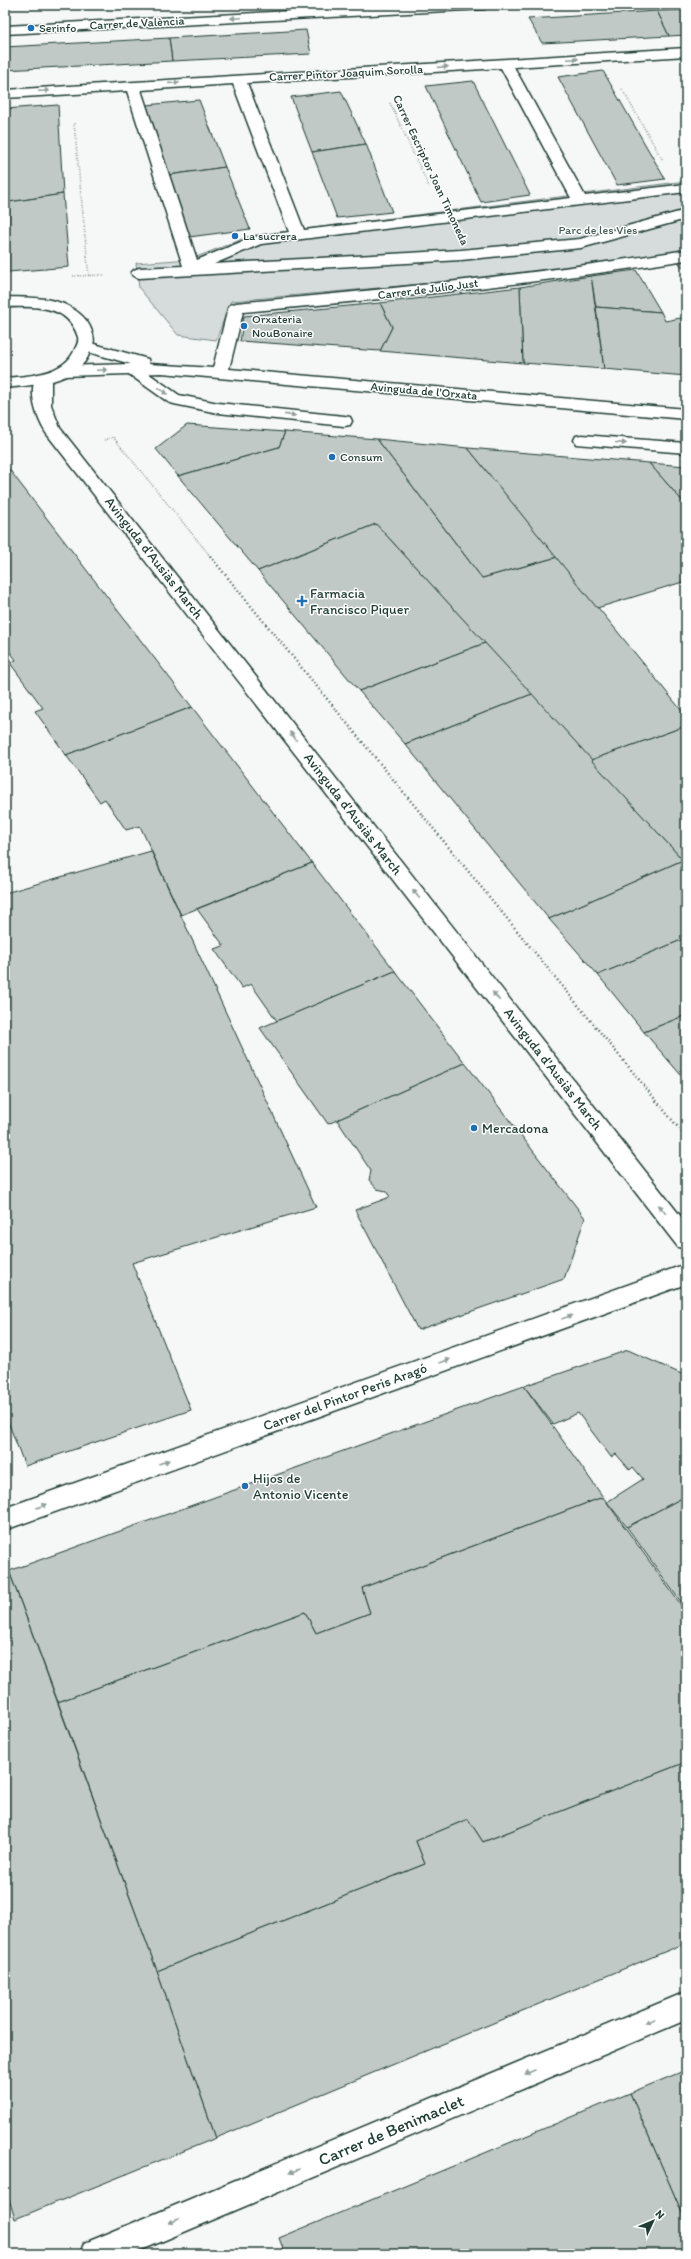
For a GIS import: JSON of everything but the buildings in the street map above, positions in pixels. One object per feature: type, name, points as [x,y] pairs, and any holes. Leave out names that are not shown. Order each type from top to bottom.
[{"type":"street","name":"Carrer de València","points":[[5,30],[312,9],[485,5]]},
{"type":"street","name":"Carrer Pintor Joaquim Sorolla","points":[[5,94],[686,52]]},
{"type":"street","points":[[505,63],[580,201]]},
{"type":"street","points":[[238,79],[298,235]]},
{"type":"street","points":[[133,86],[190,269]]},
{"type":"street","points":[[190,269],[258,240],[683,188]]},
{"type":"street","points":[[139,273],[461,255],[581,243],[686,214]]},
{"type":"street","name":"Carrer de Julio Just","points":[[220,373],[236,308],[379,295],[604,268],[686,255]]},
{"type":"street","points":[[5,292],[24,301]]},
{"type":"street","points":[[5,302],[24,301],[47,303],[66,310],[80,320],[87,333],[87,347],[79,360],[63,371],[43,379],[20,384],[5,383]]},
{"type":"street","name":"Avinguda de l'Orxata","points":[[87,347],[162,368]]},
{"type":"street","name":"Avinguda de l'Orxata","points":[[63,371],[162,368],[686,414]]},
{"type":"street","points":[[132,369],[174,399],[218,408],[344,421]]},
{"type":"street","name":"Avinguda d'Ausiàs March","points":[[43,379],[40,397],[42,408],[52,429],[686,1240]]},
{"type":"street","points":[[582,440],[686,448]]},
{"type":"street","name":"Carrer del Pintor Peris Aragó","points":[[5,1519],[686,1274]]},
{"type":"street","name":"Carrer de Benimaclet","points":[[96,2254],[686,2006]]},
{"type":"path","points":[[604,57],[683,188]]},
{"type":"path","name":"Carrer Escriptor Joan Timoneda","points":[[375,71],[443,218]]},
{"type":"path","points":[[73,117],[89,276]]},
{"type":"path","points":[[98,442],[112,437],[686,1137]]},
{"type":"green space","name":"Parc de les Vies","points":[[686,181],[686,252],[604,268],[231,301],[216,340],[178,335],[139,288],[136,263],[191,259],[250,236]]},
{"type":"place","name":"Serinfo","points":[[31,28]]},
{"type":"place","name":"La sucrera","points":[[235,236]]},
{"type":"place","name":"Orxateria NouBonaire","points":[[244,326]]},
{"type":"place","name":"Consum","points":[[332,457]]},
{"type":"place","name":"Farmacia Francisco Piquer","points":[[302,601]]},
{"type":"place","name":"Mercadona","points":[[474,1128]]},
{"type":"place","name":"Hijos de Antonio Vicente","points":[[245,1486]]}]
